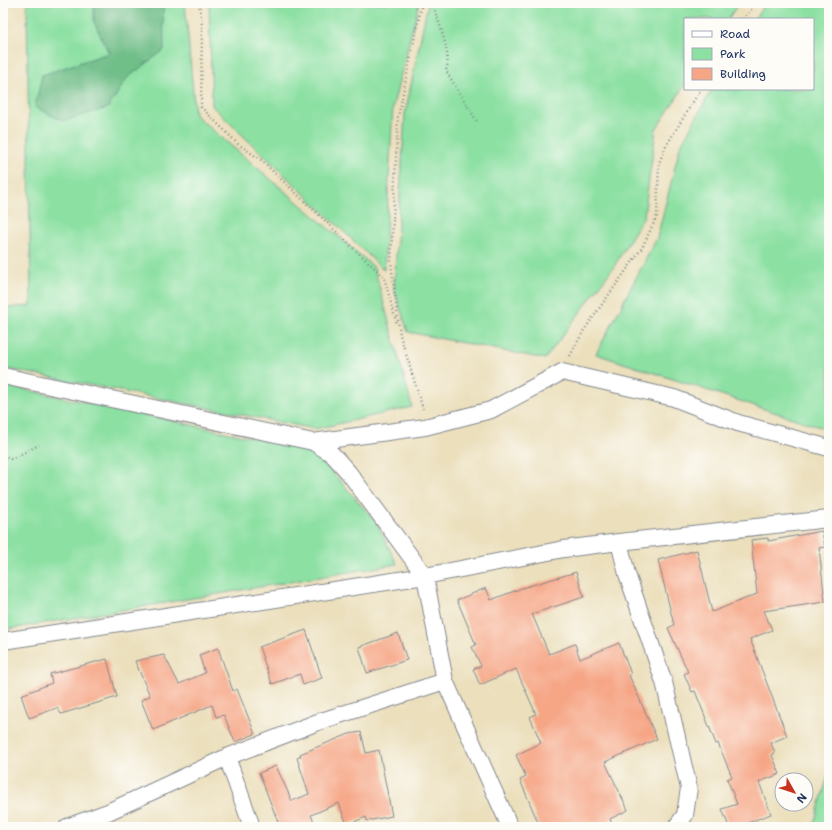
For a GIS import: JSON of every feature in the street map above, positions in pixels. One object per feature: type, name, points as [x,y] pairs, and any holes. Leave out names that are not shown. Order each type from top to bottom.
[{"type":"street","points":[[3,376],[313,442],[429,426],[491,410],[562,372],[674,398],[738,423],[829,448]]},
{"type":"street","points":[[313,442],[332,454],[349,473],[425,576],[445,681],[510,827]]},
{"type":"street","points":[[3,641],[425,576],[564,550],[618,542],[829,518]]},
{"type":"street","points":[[618,542],[627,574],[664,682],[689,788],[688,805],[685,814],[676,827]]},
{"type":"street","points":[[67,827],[108,812],[227,757],[318,722],[445,681]]},
{"type":"street","points":[[227,757],[252,827]]},
{"type":"path","points":[[199,3],[202,26],[201,107],[238,144],[261,160],[384,277],[400,335],[429,426]]},
{"type":"path","points":[[400,335],[391,262],[398,117],[422,3]]},
{"type":"path","points":[[432,3],[440,25],[449,64],[446,71],[478,123]]},
{"type":"path","points":[[744,18],[757,3]]},
{"type":"path","points":[[562,372],[584,330],[642,248],[657,216],[659,164],[666,146],[700,90]]},
{"type":"path","points":[[3,455],[11,459],[39,445]]},
{"type":"green space","points":[[27,3],[185,3],[195,115],[374,267],[412,407],[315,429],[3,368],[3,308],[31,306]]},
{"type":"green space","points":[[94,3],[163,3],[164,50],[127,78],[108,108],[63,121],[35,107],[42,75],[109,53],[94,22]]},
{"type":"green space","points":[[209,3],[419,3],[393,106],[384,270],[212,106]]},
{"type":"green space","points":[[428,3],[739,3],[729,18],[684,18],[684,87],[656,129],[644,216],[613,268],[545,359],[408,332],[394,289],[405,114]]},
{"type":"green space","points":[[766,3],[829,3],[829,430],[596,354],[657,238],[680,147],[711,90],[814,90],[814,18],[755,18]]},
{"type":"green space","points":[[3,385],[314,451],[376,522],[397,564],[3,630]]},
{"type":"green space","points":[[829,772],[829,827],[813,827]]},
{"type":"building","points":[[822,531],[825,547],[819,548],[825,602],[764,611],[772,630],[750,639],[787,736],[771,743],[775,753],[772,755],[779,772],[774,772],[774,776],[759,782],[771,814],[737,827],[729,827],[722,809],[737,804],[727,779],[732,777],[718,743],[716,744],[695,691],[692,692],[684,674],[688,672],[668,628],[674,625],[658,560],[697,550],[712,612],[757,594],[751,540],[768,538],[768,541]]},
{"type":"building","points":[[576,572],[584,597],[532,614],[549,654],[575,644],[580,659],[619,643],[631,674],[629,675],[657,739],[605,762],[628,810],[610,819],[613,827],[540,827],[520,780],[526,777],[516,755],[541,743],[530,717],[536,714],[516,669],[480,685],[473,669],[481,666],[472,647],[476,645],[457,600],[486,588],[491,600],[522,588]]},
{"type":"building","points":[[306,630],[322,678],[303,685],[300,674],[272,684],[259,647]]},
{"type":"building","points":[[398,633],[407,660],[367,673],[359,647]]},
{"type":"building","points":[[218,648],[233,691],[237,689],[255,734],[235,742],[224,715],[216,717],[212,705],[153,730],[141,700],[150,696],[135,661],[164,655],[179,684],[205,673],[199,655]]},
{"type":"building","points":[[107,659],[117,697],[61,714],[57,708],[29,718],[21,695],[52,683],[50,674]]},
{"type":"building","points":[[361,732],[366,753],[379,750],[392,816],[367,821],[366,817],[347,825],[339,803],[311,815],[316,827],[280,827],[259,773],[276,766],[292,801],[309,794],[297,758],[301,756],[300,754],[349,734]]}]
